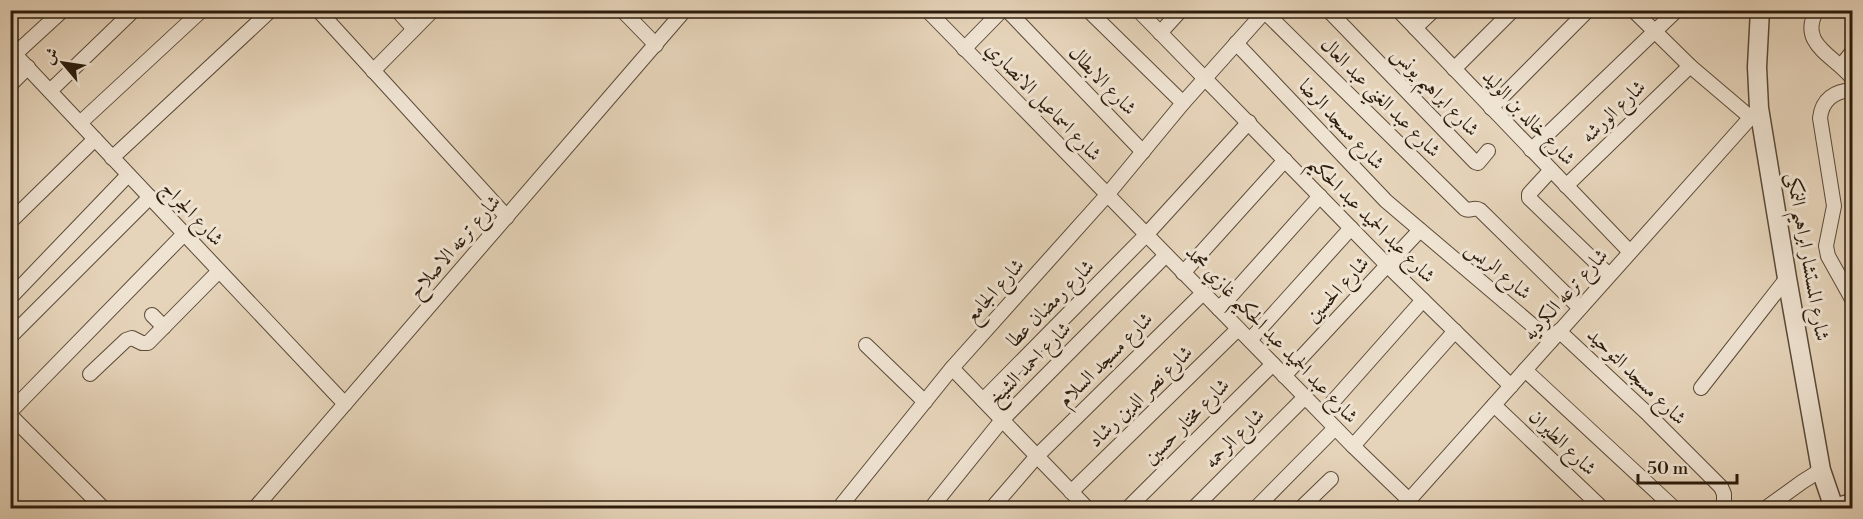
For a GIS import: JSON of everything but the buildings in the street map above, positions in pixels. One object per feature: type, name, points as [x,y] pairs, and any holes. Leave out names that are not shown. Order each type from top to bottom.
[{"type":"street","points":[[13,52],[63,10]]},
{"type":"street","points":[[50,91],[134,10]]},
{"type":"street","points":[[80,123],[202,10]]},
{"type":"street","points":[[112,158],[271,10]]},
{"type":"street","points":[[318,10],[507,217]]},
{"type":"street","points":[[397,10],[414,29]]},
{"type":"street","points":[[373,70],[433,10]]},
{"type":"street","points":[[622,10],[656,45]]},
{"type":"street","name":"شارع ترعه الاصلاح","points":[[255,508],[685,10]]},
{"type":"street","name":"شارع اسماعيل الانصاري","points":[[927,10],[1107,195]]},
{"type":"street","points":[[964,49],[1002,10]]},
{"type":"street","name":"شارع الابطال","points":[[1006,10],[1143,152]]},
{"type":"street","points":[[1088,10],[1183,104]]},
{"type":"street","name":"شارع عبد الحميد عبد الحكيم","points":[[1138,10],[1387,265],[1511,386]]},
{"type":"street","points":[[1160,33],[1181,10]]},
{"type":"street","name":"شارع ابراهيم يونس","points":[[1328,10],[1475,162],[1478,163],[1488,151]]},
{"type":"street","name":"شارع خالد بن الوليد","points":[[1398,10],[1630,252]]},
{"type":"street","points":[[1415,28],[1434,10]]},
{"type":"street","points":[[1454,69],[1512,10]]},
{"type":"street","points":[[1491,108],[1588,10]]},
{"type":"street","points":[[1633,10],[1690,66],[1754,112]]},
{"type":"street","points":[[1531,150],[1677,10]]},
{"type":"street","name":"شارع المستشار ابراهيم النمكى","points":[[1760,10],[1754,112],[1821,470],[1834,508],[1852,503]]},
{"type":"street","points":[[1817,10],[1812,20],[1812,37],[1822,51],[1852,78]]},
{"type":"street","name":"شارع الجامع","points":[[839,508],[952,368],[1107,195],[1265,11]]},
{"type":"street","name":"شارع عبد الغني عبد العال","points":[[1265,11],[1448,193],[1468,211],[1475,208],[1480,210],[1580,308]]},
{"type":"street","name":"شارع مسجد الرضا","points":[[1236,43],[1386,201],[1420,230]]},
{"type":"street","name":"شارع الجراج","points":[[13,52],[345,404]]},
{"type":"street","points":[[1841,66],[1852,52]]},
{"type":"street","name":"شارع الورشه","points":[[1566,186],[1690,66]]},
{"type":"street","points":[[10,85],[28,68]]},
{"type":"street","points":[[1852,90],[1839,92],[1829,97],[1822,106],[1820,118],[1834,206],[1826,246],[1828,256],[1852,299]]},
{"type":"street","name":"شارع ترعه الكرديه","points":[[1408,505],[1754,112]]},
{"type":"street","name":"شارع رمضان عطا","points":[[983,400],[1146,235],[1249,122]]},
{"type":"street","points":[[10,222],[95,139]]},
{"type":"street","points":[[1183,273],[1285,160]]},
{"type":"street","points":[[1551,170],[1528,194],[1529,198],[1609,276]]},
{"type":"street","points":[[10,298],[128,175]]},
{"type":"street","name":"شارع عبد الحميد عبد الحكيم غازي محمد","points":[[1107,195],[1408,505]]},
{"type":"street","points":[[1219,309],[1320,196]]},
{"type":"street","points":[[10,337],[150,197]]},
{"type":"street","points":[[1250,340],[1351,228]]},
{"type":"street","name":"شارع الحسين","points":[[1284,376],[1420,230]]},
{"type":"street","name":"شارع الريس","points":[[1420,230],[1555,336]]},
{"type":"street","points":[[103,508],[10,414],[184,234]]},
{"type":"street","name":"شارع احمد الشيخ","points":[[931,508],[1002,420],[1166,255]]},
{"type":"street","points":[[90,374],[126,340],[132,338],[148,343],[219,271]]},
{"type":"street","points":[[1701,388],[1786,278]]},
{"type":"street","name":"شارع مسجد السلام","points":[[992,508],[1037,456],[1203,292]]},
{"type":"street","points":[[1322,414],[1423,300]]},
{"type":"street","points":[[152,315],[164,327]]},
{"type":"street","name":"شارع نصر الدين رشاد","points":[[1071,492],[1239,329]]},
{"type":"street","points":[[1353,446],[1455,331]]},
{"type":"street","name":"شارع مسجد التوحيد","points":[[1555,336],[1649,415],[1721,488],[1724,494],[1724,508]]},
{"type":"street","points":[[866,345],[925,402]]},
{"type":"street","name":"شارع مختار حسين","points":[[1128,508],[1273,364]]},
{"type":"street","points":[[952,368],[1087,508]]},
{"type":"street","points":[[1525,370],[1674,508]]},
{"type":"street","name":"شارع الرحمه","points":[[1194,508],[1305,397]]},
{"type":"street","name":"شارع الطيران","points":[[1494,405],[1602,508]]},
{"type":"street","points":[[1256,508],[1335,428]]},
{"type":"street","points":[[1766,508],[1821,470]]},
{"type":"street","points":[[1301,508],[1331,479]]}]
